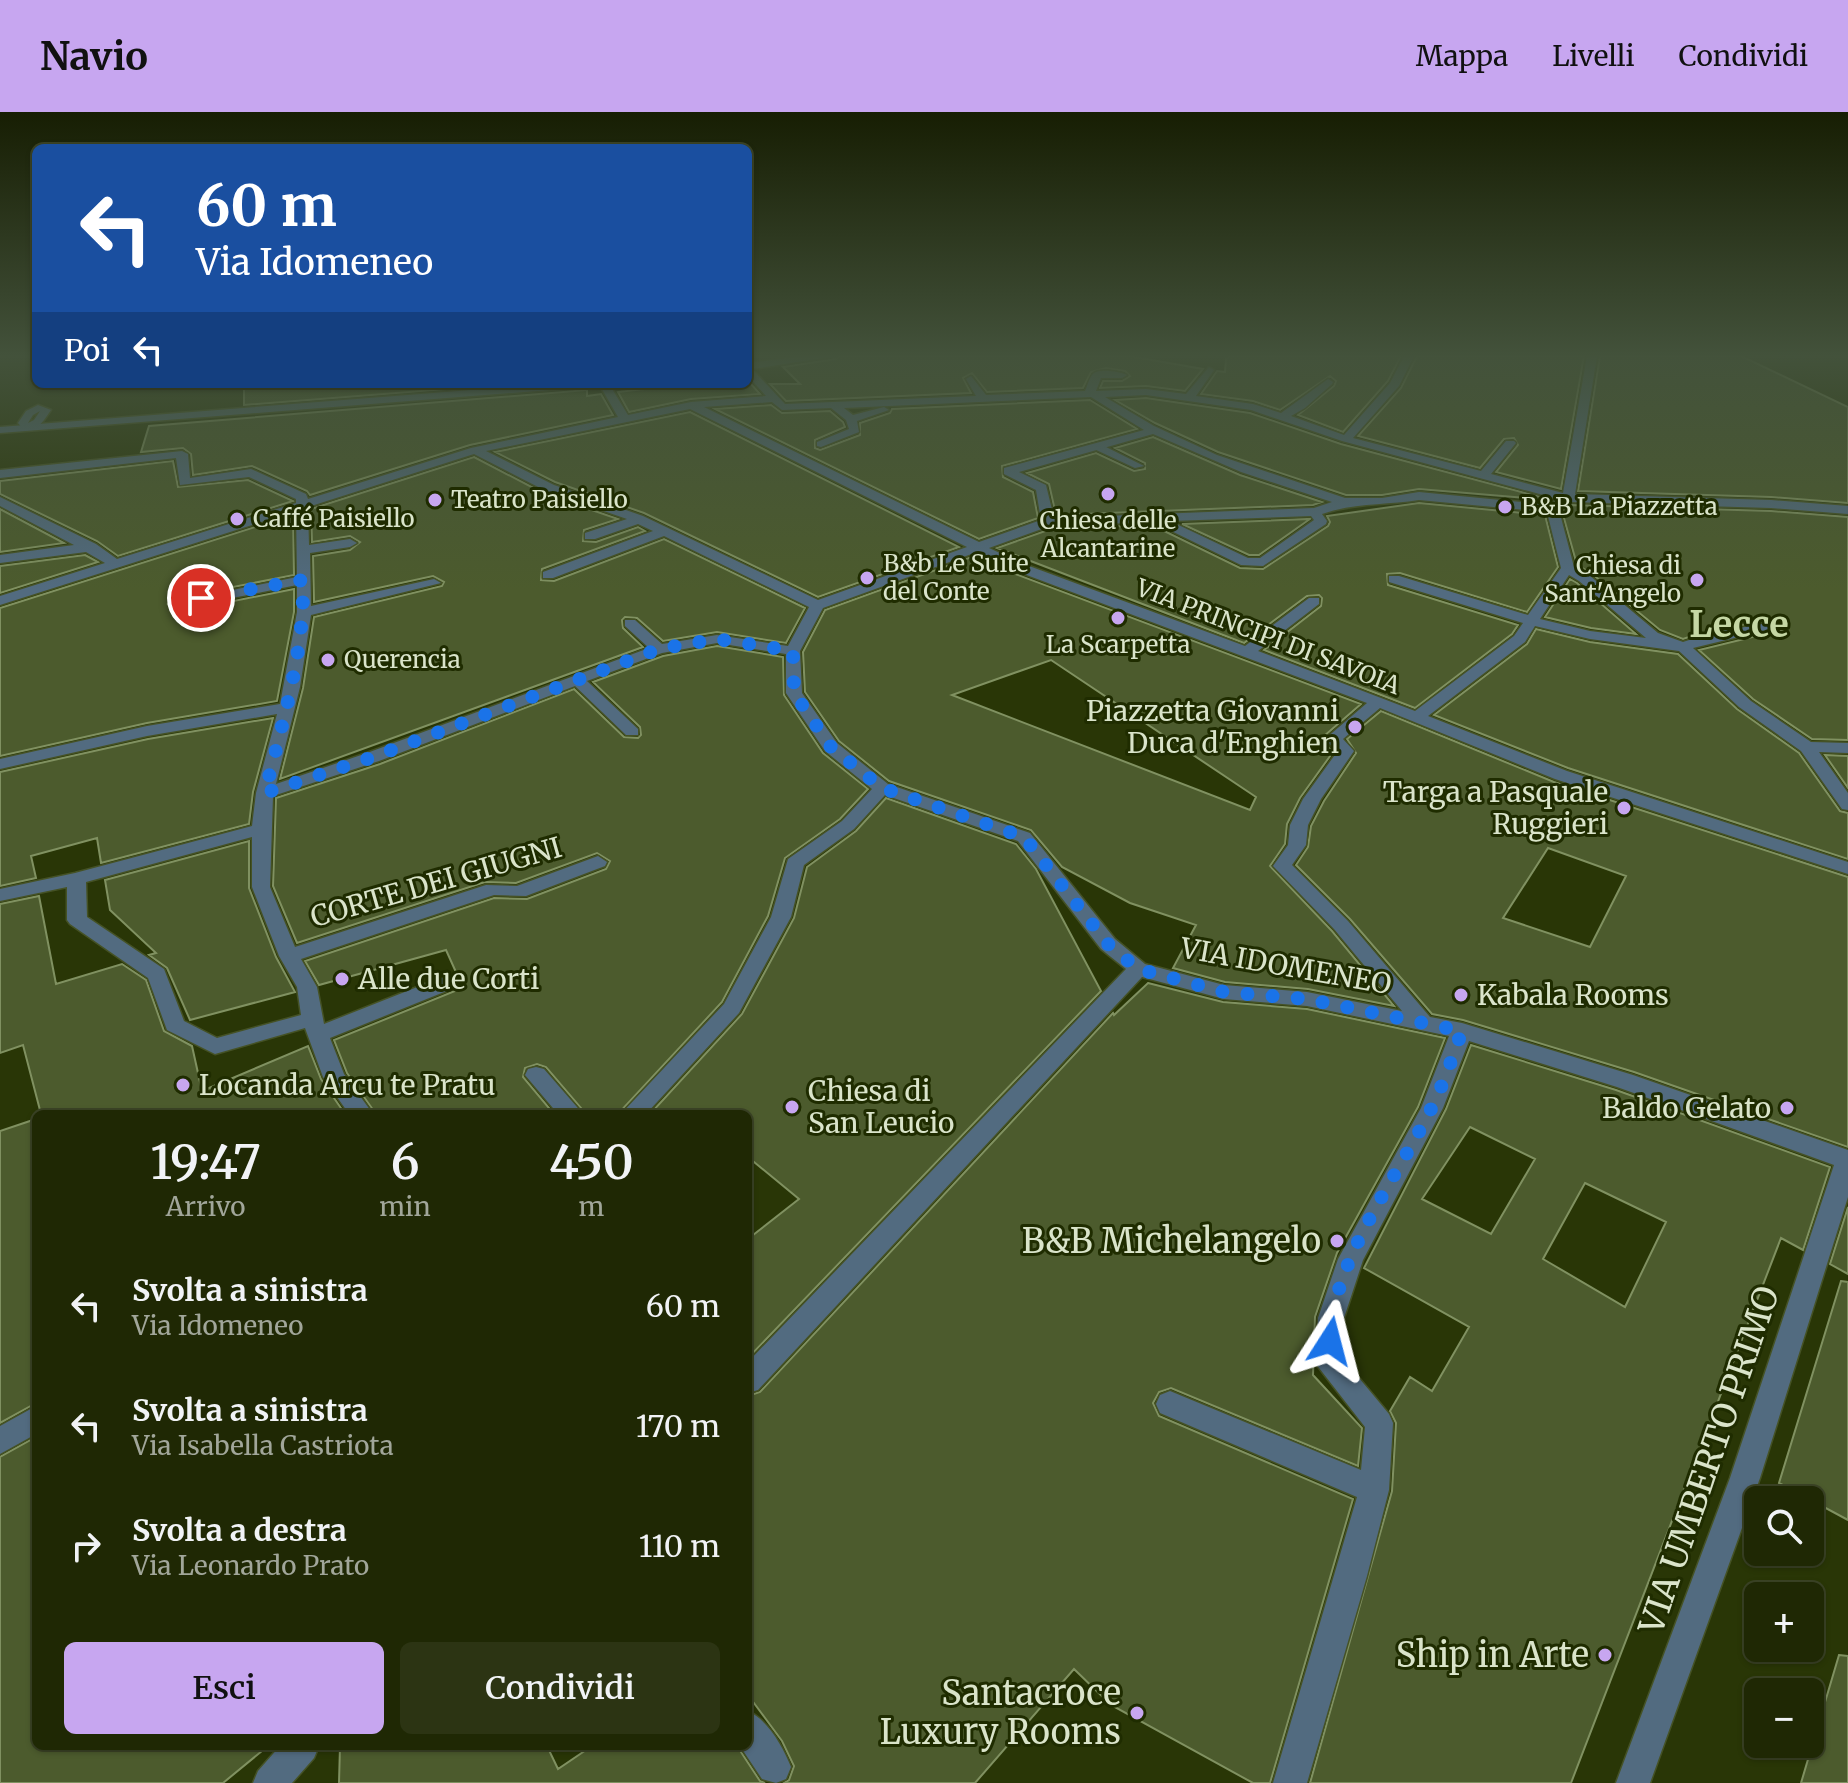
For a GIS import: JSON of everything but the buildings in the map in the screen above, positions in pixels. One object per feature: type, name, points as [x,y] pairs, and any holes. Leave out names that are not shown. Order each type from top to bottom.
[{"type":"street","points":[[0,601],[475,450],[550,434]]},
{"type":"street","name":"VIA PRINCIPI DI SAVOIA","points":[[749,434],[978,548],[1105,601],[1247,652],[1561,775],[1848,868]]},
{"type":"street","points":[[821,444],[845,434]]},
{"type":"street","points":[[1048,522],[1042,488],[1008,471],[1142,434]]},
{"type":"street","points":[[1159,434],[1209,457],[1344,502],[1382,502],[1419,496],[1552,509],[1568,498],[1579,434]]},
{"type":"street","points":[[1332,434],[1568,498],[1771,504],[1848,510]]},
{"type":"street","points":[[1346,439],[1350,434]]},
{"type":"street","points":[[1484,475],[1510,443]]},
{"type":"street","points":[[475,450],[550,488],[639,519],[817,605],[1048,522],[1315,512],[1344,502]]},
{"type":"street","points":[[0,474],[182,454],[184,482],[251,473],[302,497],[304,612],[265,793],[261,829],[261,887],[289,956],[307,987],[314,1027],[334,1077],[359,1110]]},
{"type":"street","points":[[0,501],[44,527],[91,547],[114,563]]},
{"type":"street","points":[[1552,509],[1568,569],[1584,578],[1653,636],[1683,647],[1745,704],[1807,747],[1848,805]]},
{"type":"street","points":[[1151,517],[1246,562],[1263,562],[1321,521],[1315,512]]},
{"type":"street","points":[[590,536],[639,519]]},
{"type":"street","points":[[548,575],[665,531]]},
{"type":"street","points":[[305,550],[350,543]]},
{"type":"street","points":[[0,559],[91,547]]},
{"type":"street","points":[[1415,719],[1520,639],[1558,578],[1568,569]]},
{"type":"street","points":[[1394,579],[1532,621],[1590,635],[1683,647],[1711,637],[1779,623]]},
{"type":"street","points":[[178,605],[303,580]]},
{"type":"street","points":[[304,612],[434,583]]},
{"type":"street","points":[[1247,652],[1314,601]]},
{"type":"street","name":"VIA IDOMENEO","points":[[817,605],[793,651],[794,693],[831,747],[882,788],[1024,837],[1108,944],[1138,969],[1224,992],[1307,999],[1421,1020],[1625,1081],[1848,1159]]},
{"type":"street","points":[[630,623],[659,649]]},
{"type":"street","points":[[265,793],[373,757],[659,649],[717,639],[793,651]]},
{"type":"street","points":[[577,680],[632,732]]},
{"type":"street","points":[[1378,702],[1333,739],[1346,751],[1312,799],[1299,825],[1297,845],[1282,866],[1341,925],[1421,1020]]},
{"type":"street","points":[[0,764],[147,731],[285,708]]},
{"type":"street","points":[[1807,747],[1848,748]]},
{"type":"street","points":[[636,1110],[732,1008],[781,917],[795,863],[848,825],[882,788]]},
{"type":"street","points":[[0,895],[76,879],[261,829]]},
{"type":"street","name":"CORTE DEI GIUGNI","points":[[289,956],[493,889],[519,892],[598,862]]},
{"type":"street","points":[[76,879],[77,920],[157,974],[175,1025],[215,1046],[314,1027],[447,983]]},
{"type":"street","points":[[752,1377],[1138,969]]},
{"type":"street","points":[[1290,1783],[1352,1576],[1374,1490],[1379,1423],[1330,1364],[1331,1318],[1351,1259],[1432,1108],[1462,1031]]},
{"type":"street","points":[[536,1075],[568,1110]]},
{"type":"street","name":"VIA UMBERTO PRIMO","points":[[1633,1783],[1745,1478],[1848,1159]]},
{"type":"street","points":[[1170,1404],[1374,1490]]},
{"type":"street","points":[[0,1441],[32,1421]]},
{"type":"street","points":[[752,1734],[774,1767]]},
{"type":"street","points":[[270,1783],[299,1750]]},
{"type":"lane","points":[[1096,446],[1139,466]]},
{"type":"place","name":"Chiesa delle Alcantarine","points":[[1108,494]]},
{"type":"place","name":"Teatro Paisiello","points":[[435,500]]},
{"type":"place","name":"B&B La Piazzetta","points":[[1505,507]]},
{"type":"place","name":"Caffé Paisiello","points":[[237,519]]},
{"type":"place","name":"B&b Le Suite del Conte","points":[[867,578]]},
{"type":"place","name":"Chiesa di Sant'Angelo","points":[[1697,580]]},
{"type":"place","name":"La Scarpetta","points":[[1118,618]]},
{"type":"place","name":"Querencia","points":[[328,660]]},
{"type":"place","name":"Piazzetta Giovanni Duca d'Enghien","points":[[1355,727]]},
{"type":"place","name":"Targa a Pasquale Ruggieri","points":[[1624,808]]},
{"type":"place","name":"Alle due Corti","points":[[342,979]]},
{"type":"place","name":"Kabala Rooms","points":[[1461,995]]},
{"type":"place","name":"Locanda Arcu te Pratu","points":[[183,1085]]},
{"type":"place","name":"Chiesa di San Leucio","points":[[792,1107]]},
{"type":"place","name":"Baldo Gelato","points":[[1787,1108]]},
{"type":"place","name":"B&B Michelangelo","points":[[1337,1241]]},
{"type":"place","name":"Ship in Arte","points":[[1605,1655]]},
{"type":"place","name":"Santacroce Luxury Rooms","points":[[1137,1713]]},
{"type":"district","name":"Lecce","points":[[1739,624]]},
{"type":"route","points":[[201,598],[303,580],[304,612],[292,687],[265,793],[373,757],[659,649],[717,639],[793,651],[794,693],[831,747],[882,788],[1024,837],[1108,944],[1138,969],[1224,992],[1307,999],[1421,1020],[1462,1031],[1432,1108],[1351,1259],[1331,1318],[1330,1341]]}]
